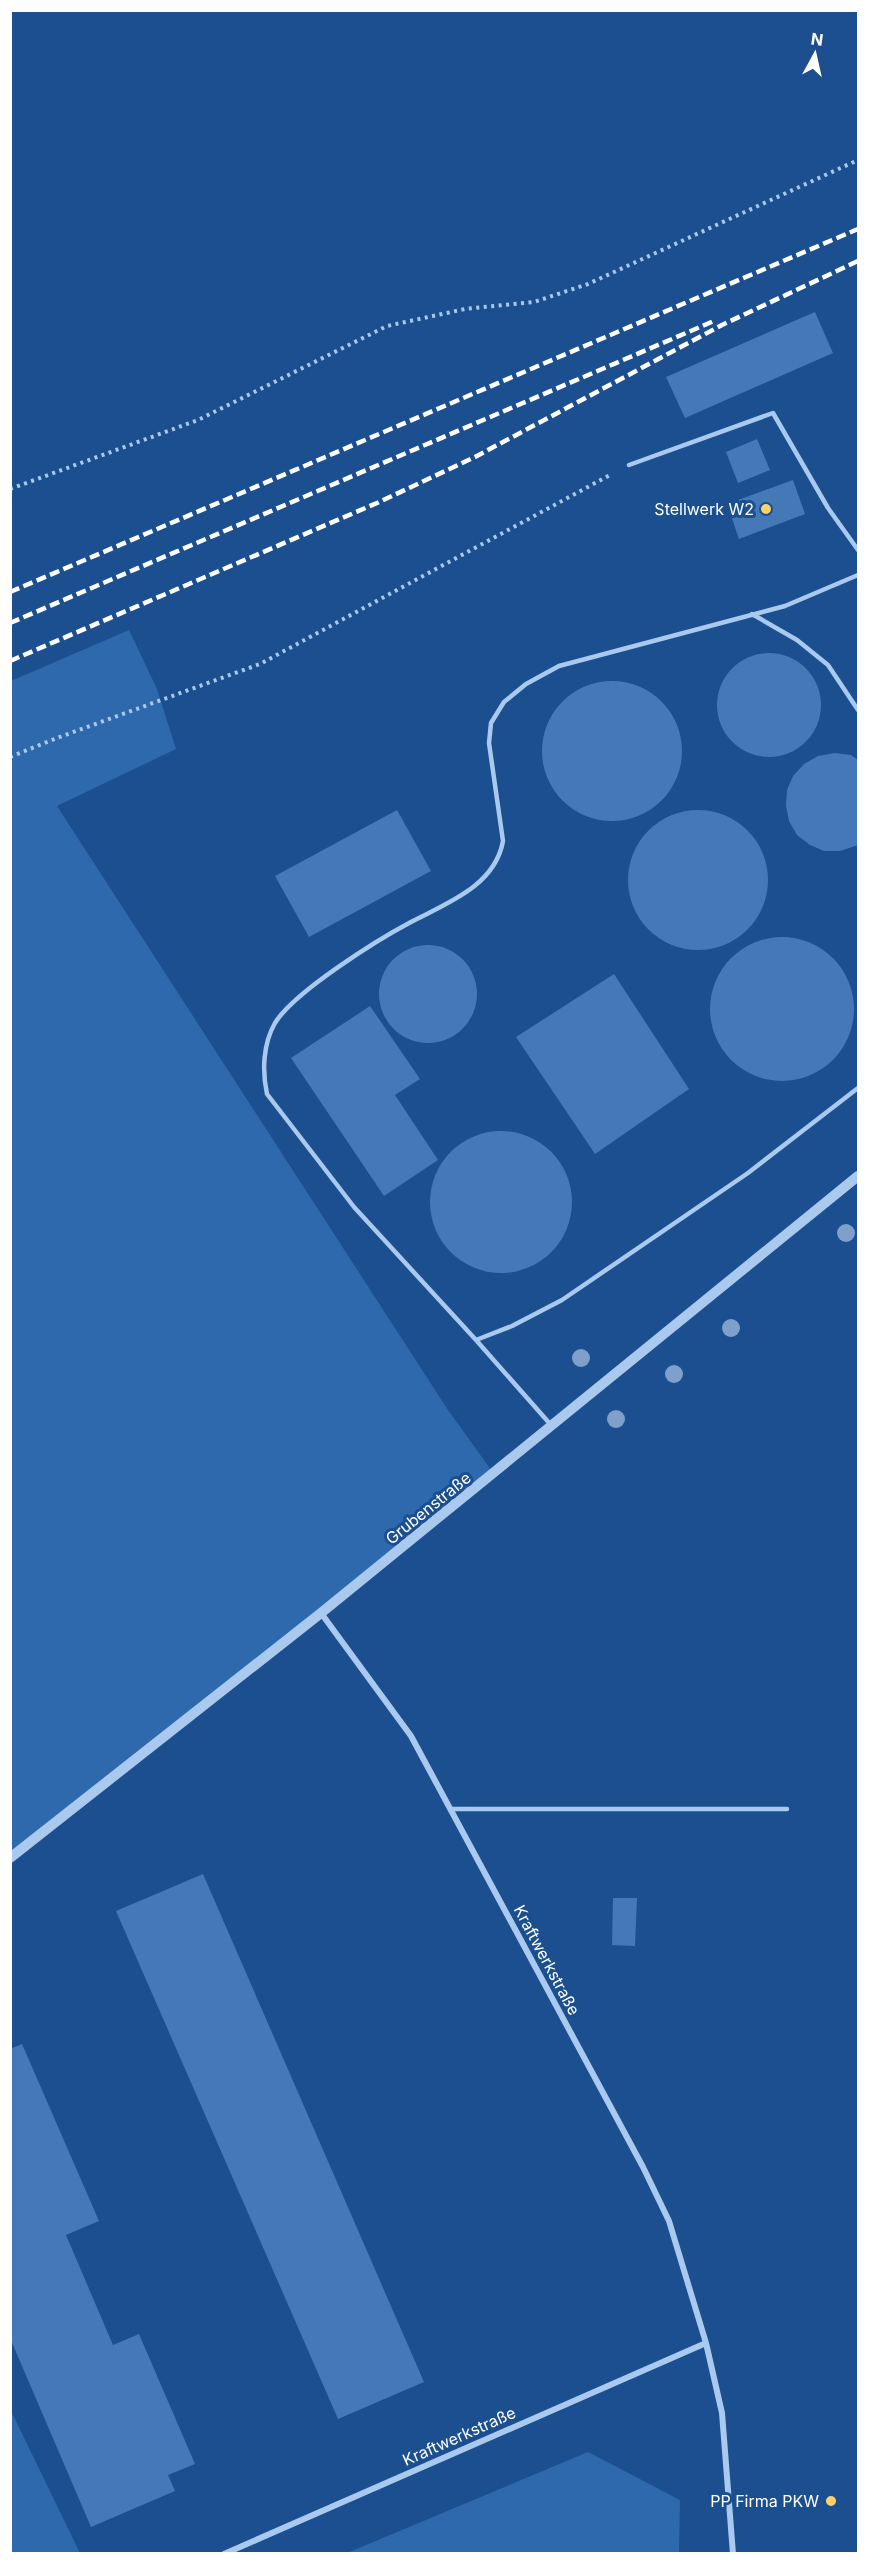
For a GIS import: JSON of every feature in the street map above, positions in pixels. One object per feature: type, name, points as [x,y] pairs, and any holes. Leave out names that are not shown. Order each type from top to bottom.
[{"type":"street","name":"Grubenstraße","points":[[10,1858],[553,1427],[858,1176]]},
{"type":"street","name":"Kraftwerkstraße","points":[[321,1613],[411,1736],[637,2156],[669,2222],[706,2343],[722,2413],[733,2553]]},
{"type":"street","name":"Kraftwerkstraße","points":[[224,2553],[706,2343]]},
{"type":"lane","points":[[629,465],[773,413],[828,508],[858,550]]},
{"type":"lane","points":[[553,1427],[354,1207],[267,1094],[262,1075],[267,1047],[276,1023],[299,996],[388,934],[467,892],[492,871],[501,855],[503,841],[489,743],[491,723],[504,702],[526,684],[559,666],[785,606],[858,575]]},
{"type":"lane","points":[[752,614],[797,639],[828,665],[858,710]]},
{"type":"lane","points":[[476,1340],[512,1326],[562,1300],[748,1173],[858,1088]]},
{"type":"lane","points":[[450,1809],[787,1809]]},
{"type":"path","points":[[10,489],[198,420],[387,326],[465,309],[534,302],[588,284],[858,160]]},
{"type":"path","points":[[10,757],[260,664],[629,465]]},
{"type":"shaded area","points":[[129,630],[157,689],[176,749],[57,806],[448,1410],[494,1474],[11,1858],[11,681]]},
{"type":"shaded area","points":[[11,2411],[80,2553],[11,2553]]},
{"type":"shaded area","points":[[588,2452],[680,2500],[679,2553],[347,2553]]},
{"type":"building","points":[[815,312],[833,353],[685,418],[666,377]]},
{"type":"building","points":[[757,439],[770,470],[738,483],[726,452]]},
{"type":"building","name":"Stellwerk W2","points":[[793,480],[805,514],[739,539],[727,504]]},
{"type":"building","points":[[769,653],[789,657],[806,668],[817,685],[821,705],[817,725],[806,742],[789,753],[769,757],[749,753],[732,742],[721,725],[717,705],[721,685],[732,668],[749,657]]},
{"type":"building","points":[[612,681],[639,687],[651,693],[661,702],[670,712],[676,724],[682,751],[676,778],[670,790],[661,800],[651,809],[639,815],[612,821],[585,815],[573,809],[563,800],[554,790],[548,778],[542,751],[548,724],[554,712],[563,702],[573,693],[585,687]]},
{"type":"building","points":[[835,753],[851,755],[858,760],[858,845],[840,851],[824,851],[810,845],[797,835],[789,821],[786,806],[787,790],[793,776],[804,764],[818,756]]},
{"type":"building","points":[[397,810],[431,871],[309,937],[275,876]]},
{"type":"building","points":[[698,810],[725,815],[748,830],[763,853],[768,880],[763,907],[748,930],[725,945],[698,950],[671,945],[648,930],[633,907],[628,880],[633,853],[648,830],[671,815]]},
{"type":"building","points":[[782,937],[810,942],[833,958],[849,981],[854,1009],[849,1037],[833,1060],[810,1076],[782,1081],[754,1076],[731,1060],[715,1037],[710,1009],[715,981],[731,958],[754,942]]},
{"type":"building","points":[[428,945],[447,948],[463,959],[474,975],[477,994],[474,1013],[463,1029],[447,1040],[428,1043],[409,1040],[393,1029],[382,1013],[379,994],[382,975],[393,959],[409,948]]},
{"type":"building","points":[[614,974],[689,1089],[595,1154],[516,1037]]},
{"type":"building","points":[[370,1006],[420,1079],[395,1095],[438,1160],[384,1196],[291,1058]]},
{"type":"building","points":[[501,1131],[528,1137],[551,1152],[566,1175],[572,1202],[566,1229],[551,1252],[528,1267],[501,1273],[474,1267],[451,1252],[436,1229],[430,1202],[436,1175],[451,1152],[474,1137]]},
{"type":"building","points":[[203,1874],[424,2382],[338,2419],[116,1911]]},
{"type":"building","points":[[613,1898],[637,1898],[635,1946],[612,1945]]},
{"type":"building","points":[[22,2044],[99,2221],[66,2235],[113,2345],[139,2334],[195,2464],[168,2475],[175,2491],[91,2527],[10,2338],[10,2049]]},
{"type":"railway","points":[[10,592],[858,229]]},
{"type":"railway","points":[[10,661],[377,503],[475,457],[722,325],[858,261]]},
{"type":"railway","points":[[10,623],[714,321]]},
{"type":"place","name":"Stellwerk W2","points":[[766,509]]},
{"type":"place","name":"PP Firma PKW","points":[[831,2501]]}]
